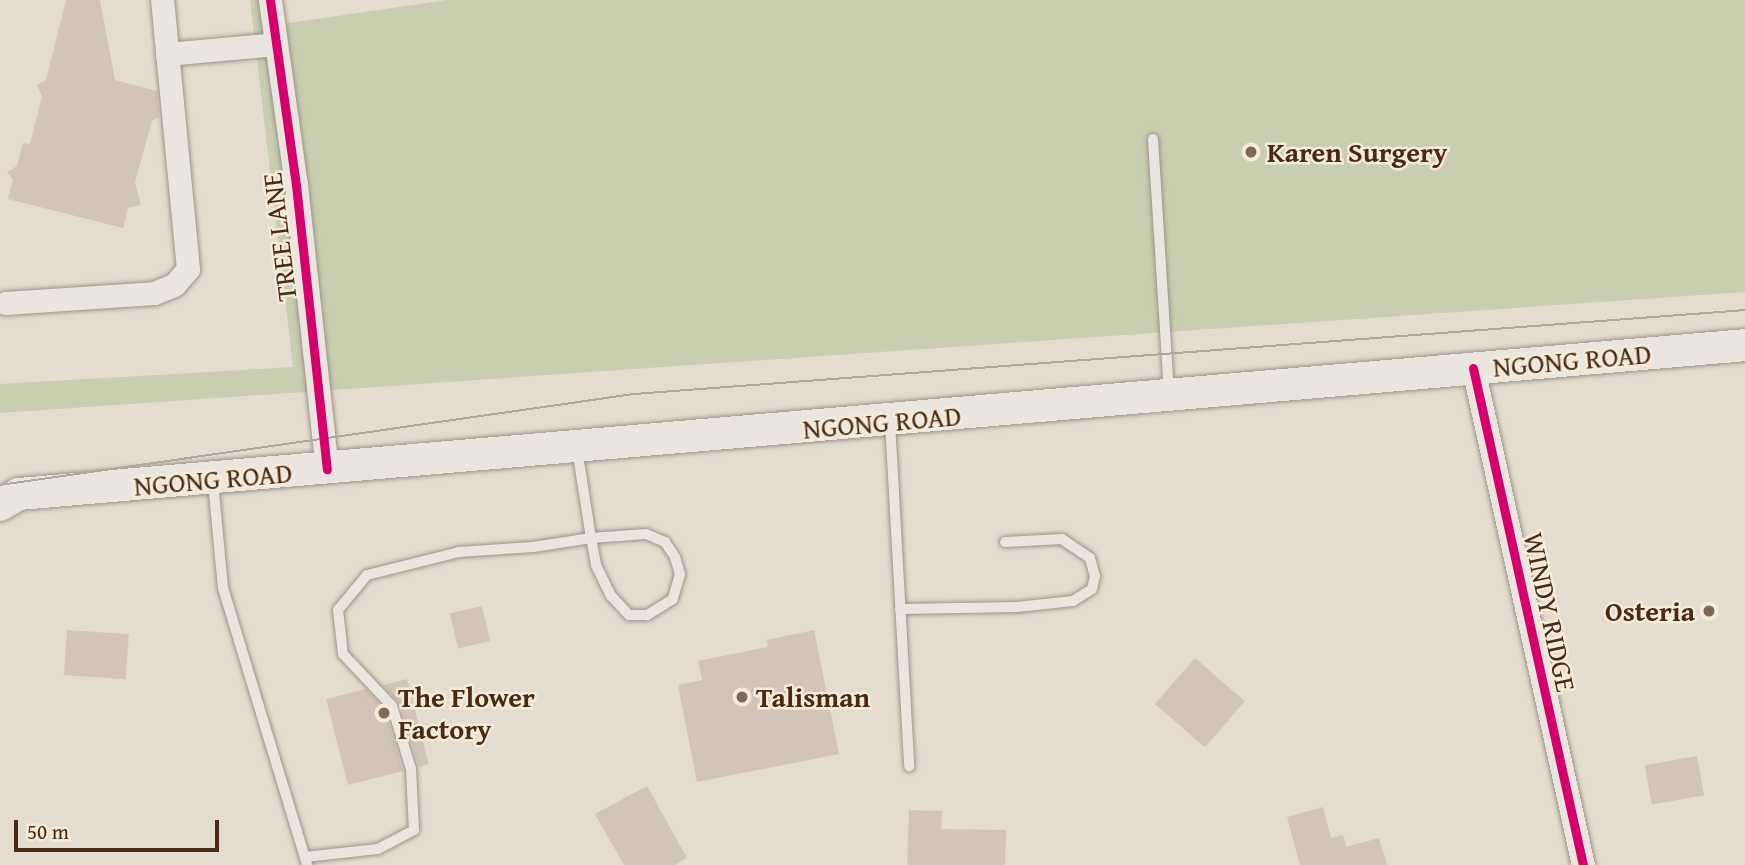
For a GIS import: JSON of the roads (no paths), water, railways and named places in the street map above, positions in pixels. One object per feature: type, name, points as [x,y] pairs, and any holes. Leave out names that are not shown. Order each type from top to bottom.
[{"type":"main road","name":"NGONG ROAD","points":[[6,496],[890,422],[1745,345]]},
{"type":"street","points":[[5,303],[154,293],[174,285],[188,269],[162,0]]},
{"type":"street","name":"TREE LANE","points":[[270,0],[296,185],[327,469]]},
{"type":"street","points":[[167,54],[276,44]]},
{"type":"street","name":"WINDY RIDGE","points":[[1473,368],[1583,865]]},
{"type":"lane","points":[[1153,139],[1170,396]]},
{"type":"lane","points":[[890,422],[909,766]]},
{"type":"lane","points":[[213,479],[223,588],[306,861],[378,849],[415,830],[411,769],[392,706],[343,654],[338,610],[367,575],[459,552],[591,538],[646,534],[665,542],[680,574],[673,599],[648,615],[629,615],[618,606],[596,565],[591,538],[577,449]]},
{"type":"lane","points":[[900,609],[1017,607],[1073,601],[1092,589],[1095,576],[1090,558],[1062,539],[1005,541]]},
{"type":"tram line","points":[[0,485],[634,394],[1745,310]]},
{"type":"place","name":"Karen Surgery","points":[[1251,152]]},
{"type":"place","name":"Osteria","points":[[1709,611]]},
{"type":"place","name":"Talisman","points":[[742,697]]},
{"type":"place","name":"The Flower Factory","points":[[384,713]]}]
